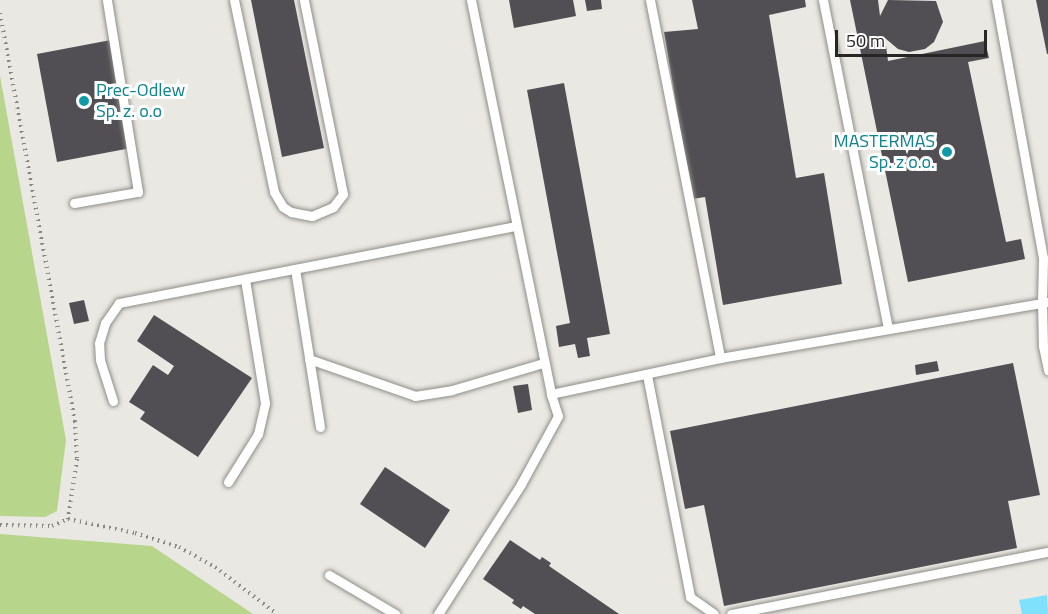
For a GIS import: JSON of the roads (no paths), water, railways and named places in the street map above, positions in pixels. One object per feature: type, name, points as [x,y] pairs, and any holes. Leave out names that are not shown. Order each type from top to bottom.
[{"type":"lane","points":[[74,203],[138,192],[107,0]]},
{"type":"lane","points":[[234,0],[274,192],[283,207],[291,212],[312,216],[333,207],[343,194],[304,0]]},
{"type":"lane","points":[[438,614],[521,484],[558,416],[543,363],[471,0]]},
{"type":"lane","points":[[650,0],[720,358]]},
{"type":"lane","points":[[823,0],[888,328]]},
{"type":"lane","points":[[996,0],[1043,258],[1045,302],[1043,346],[1048,370]]},
{"type":"lane","points":[[113,401],[100,360],[99,343],[105,323],[119,303],[516,226]]},
{"type":"lane","points":[[295,269],[320,427]]},
{"type":"lane","points":[[228,482],[258,434],[265,404],[245,279]]},
{"type":"lane","points":[[551,394],[720,358],[1045,302]]},
{"type":"lane","points":[[309,359],[415,396],[452,390],[543,363]]},
{"type":"lane","points":[[647,375],[690,597],[714,614]]},
{"type":"lane","points":[[731,614],[1048,552]]},
{"type":"lane","points":[[329,575],[395,614]]},
{"type":"water","points":[[1047,595],[1048,614],[1022,614],[1019,600]]},
{"type":"place","name":"Prec-Odlew Sp. z. o.o","points":[[84,101]]},
{"type":"place","name":"MASTERMAS Sp. z o.o.","points":[[947,152]]}]
